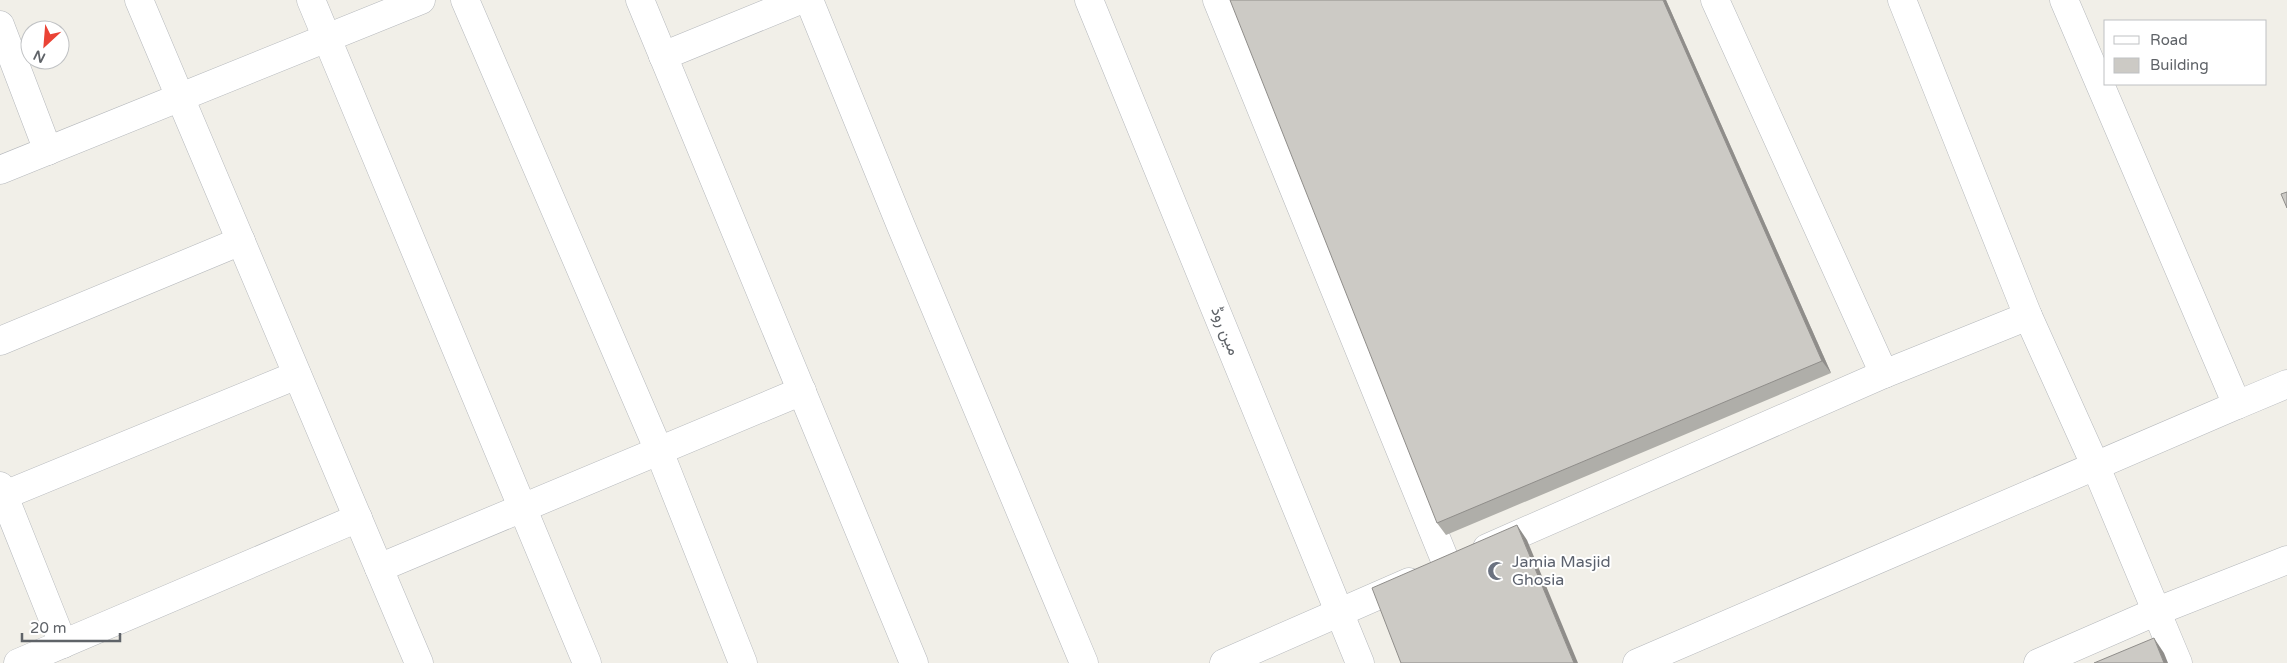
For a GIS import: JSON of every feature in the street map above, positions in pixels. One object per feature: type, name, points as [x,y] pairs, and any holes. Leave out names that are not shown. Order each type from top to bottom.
[{"type":"street","points":[[139,0],[419,663]]},
{"type":"street","points":[[311,0],[587,663]]},
{"type":"street","points":[[0,170],[421,0]]},
{"type":"street","points":[[465,0],[659,451],[743,663]]},
{"type":"street","points":[[640,0],[914,663]]},
{"type":"street","points":[[663,56],[800,0]]},
{"type":"street","points":[[809,0],[901,226],[1084,663]]},
{"type":"street","name":"مین روڈ","points":[[1089,0],[1360,663]]},
{"type":"street","points":[[1217,0],[1447,566]]},
{"type":"street","points":[[1715,0],[1884,374]]},
{"type":"street","points":[[1902,0],[2028,316],[2096,467],[2155,612],[2178,663]]},
{"type":"street","points":[[2064,0],[2237,405]]},
{"type":"street","points":[[0,25],[48,151]]},
{"type":"street","points":[[0,341],[241,241]]},
{"type":"street","points":[[1224,663],[1884,374],[2028,316]]},
{"type":"street","points":[[63,644],[1,493],[297,375]]},
{"type":"street","points":[[1636,663],[2287,384]]},
{"type":"street","points":[[379,568],[802,391]]},
{"type":"street","points":[[18,663],[358,518]]},
{"type":"street","points":[[2038,663],[2155,612],[2287,560]]},
{"type":"building","points":[[1230,0],[1663,0],[1822,361],[1437,523]]},
{"type":"building","points":[[2287,192],[2287,208],[2281,194]]},
{"type":"building","name":"Jamia Masjid Ghosia","points":[[1517,525],[1574,663],[1401,663],[1372,588]]},
{"type":"building","points":[[2154,638],[2164,663],[2094,663]]},
{"type":"place","name":"Jamia Masjid Ghosia","points":[[1497,571]]}]
